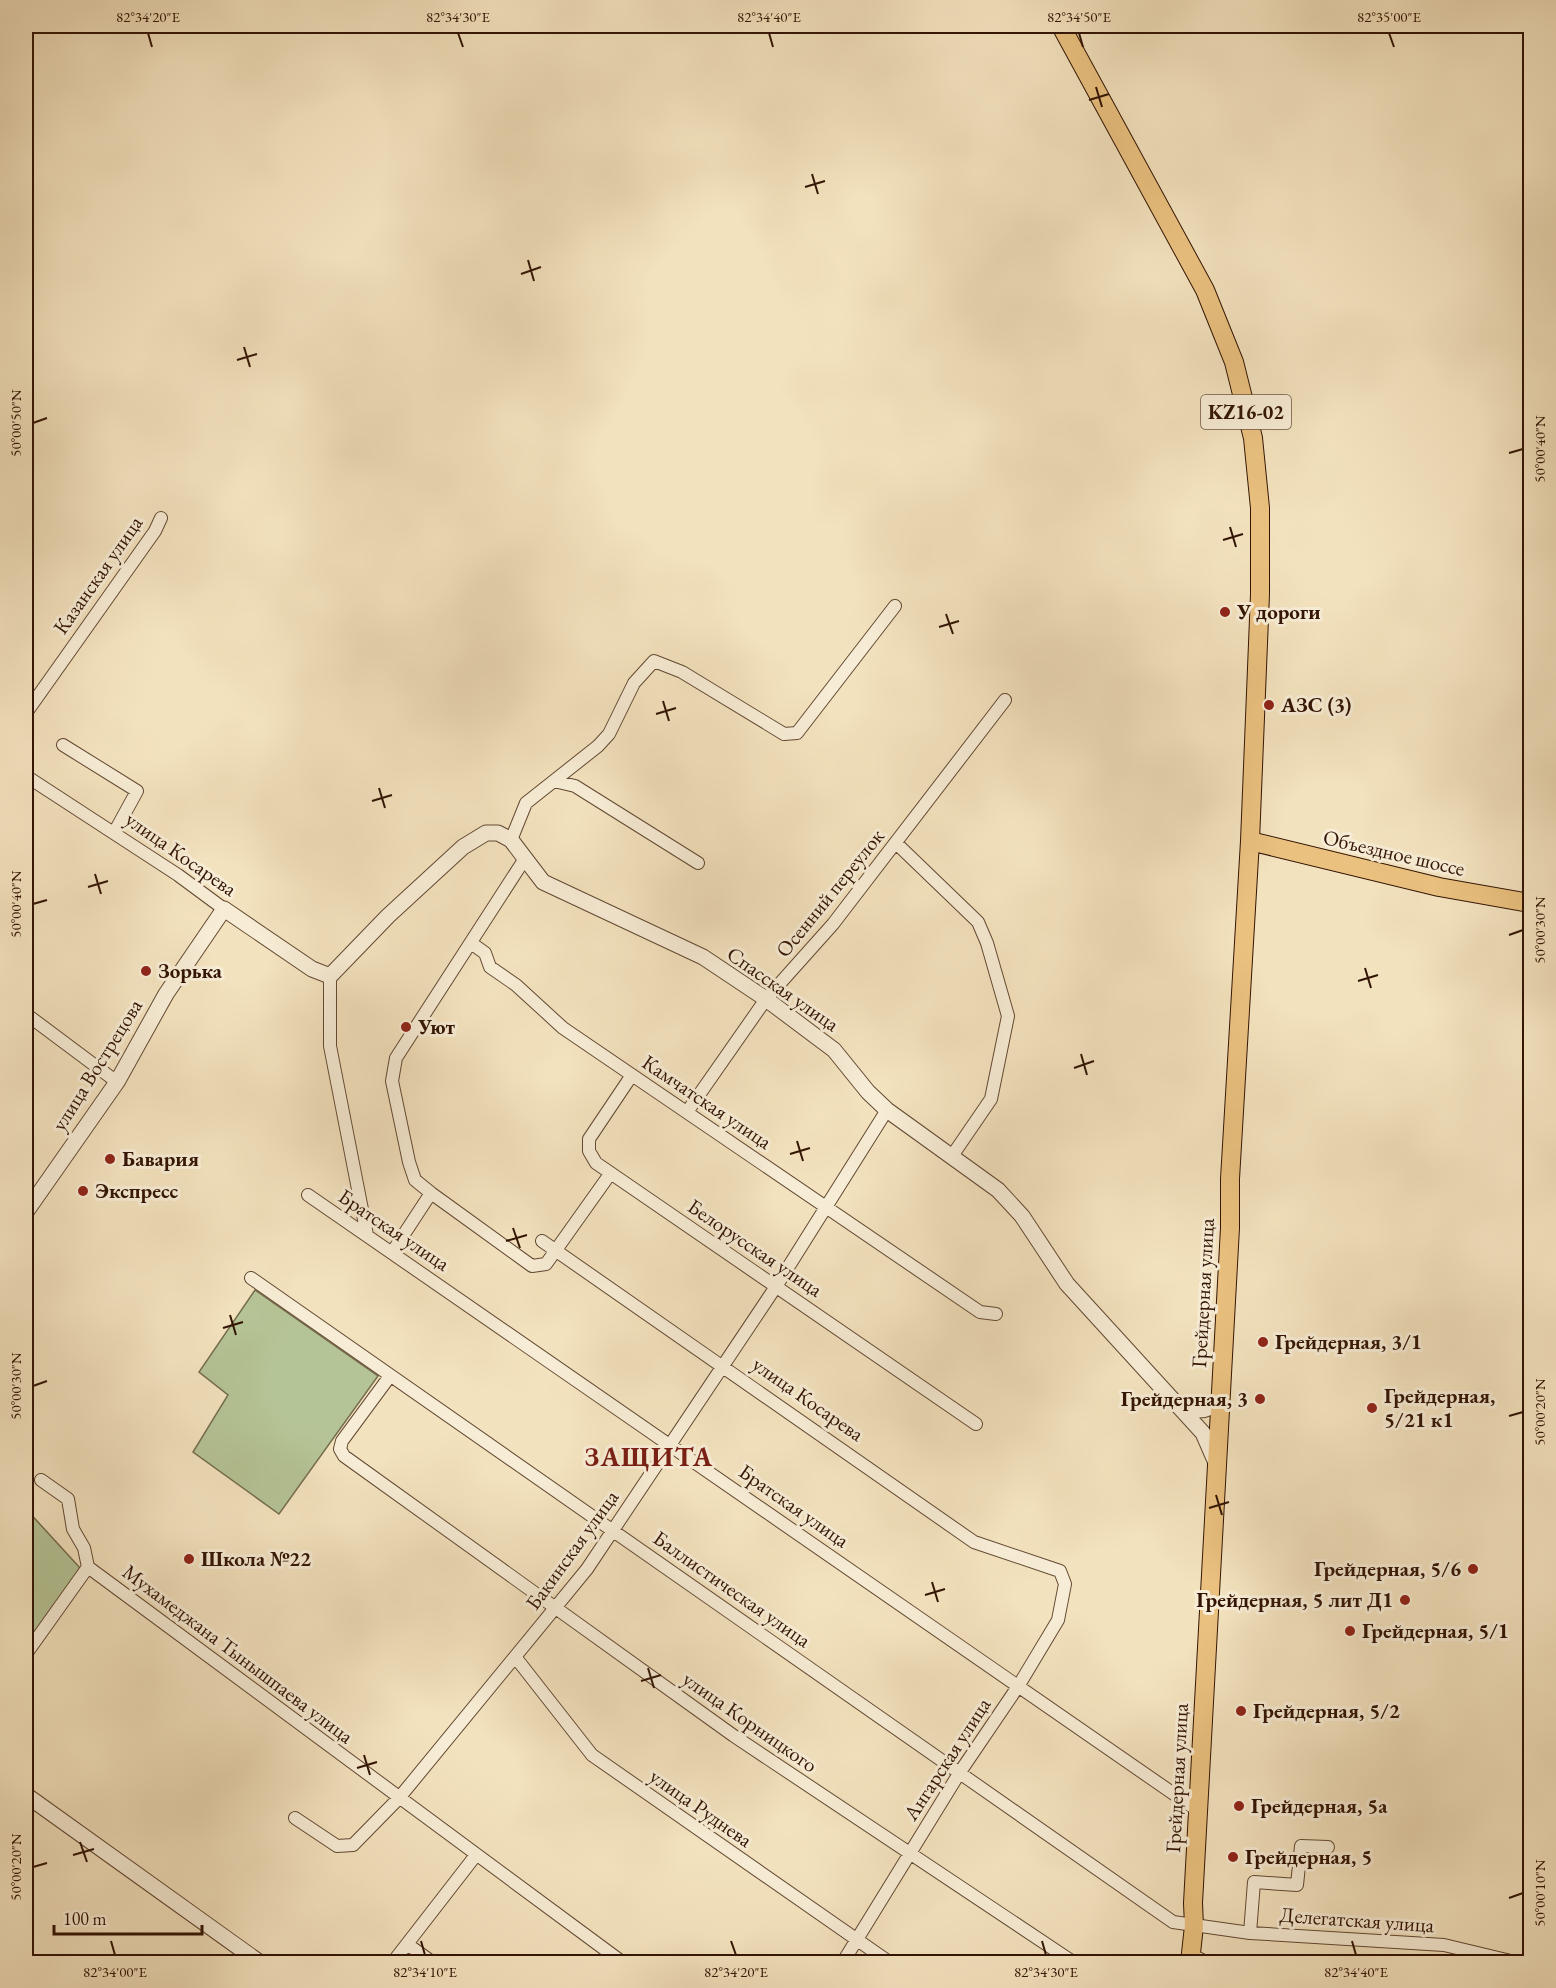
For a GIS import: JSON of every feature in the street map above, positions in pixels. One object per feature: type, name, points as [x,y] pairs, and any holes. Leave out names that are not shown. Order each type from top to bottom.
[{"type":"main road","name":"KZ16-02","points":[[1061,26],[1205,290],[1234,362],[1253,438],[1262,549],[1250,841]]},
{"type":"main road","name":"Объездное шоссе","points":[[1250,841],[1449,889],[1530,903]]},
{"type":"main road","name":"Грейдерная улица","points":[[1196,1960],[1193,1903],[1197,1810],[1221,1401],[1230,1167],[1250,841]]},
{"type":"street","name":"Казанская улица","points":[[26,713],[155,531],[161,518]]},
{"type":"street","points":[[367,1235],[330,1047],[330,976],[387,916],[463,847],[486,833],[498,833],[511,840],[526,803],[604,740],[634,683],[654,662],[682,672],[784,734],[797,733],[895,606]]},
{"type":"street","name":"Осенний переулок","points":[[687,1112],[766,999],[833,924],[1005,700]]},
{"type":"street","points":[[63,745],[137,790],[114,833]]},
{"type":"street","name":"улица Косарева","points":[[26,776],[207,895],[312,969],[330,976]]},
{"type":"street","points":[[554,781],[575,786],[698,863]]},
{"type":"street","name":"Спасская улица","points":[[511,840],[543,882],[702,957],[766,999],[834,1050],[868,1092],[887,1110],[998,1190],[1022,1216],[1067,1284],[1203,1433],[1217,1465]]},
{"type":"street","points":[[896,843],[978,922],[987,943],[1008,1016],[992,1099],[952,1156]]},
{"type":"street","points":[[524,860],[396,1058],[392,1081],[409,1162],[415,1180],[532,1266],[546,1264],[610,1174]]},
{"type":"street","name":"улица Вострецова","points":[[26,1212],[117,1082],[166,994],[224,909]]},
{"type":"street","name":"Камчатская улица","points":[[471,943],[485,953],[490,967],[516,985],[563,1028],[980,1312],[996,1314]]},
{"type":"street","points":[[26,1014],[117,1082]]},
{"type":"street","name":"Белорусская улица","points":[[632,1075],[589,1138],[589,1151],[596,1163],[777,1285],[976,1424]]},
{"type":"street","name":"Бакинская улица","points":[[295,1818],[337,1846],[353,1845],[399,1798],[587,1569],[777,1285],[887,1110]]},
{"type":"street","points":[[393,1251],[431,1193]]},
{"type":"street","name":"Братская улица","points":[[308,1195],[393,1251],[1197,1810]]},
{"type":"street","name":"улица Косарева","points":[[542,1241],[974,1542],[1060,1570]]},
{"type":"street","name":"Баллистическая улица","points":[[251,1278],[1173,1922],[1194,1926]]},
{"type":"street","name":"улица Корницкого","points":[[390,1376],[342,1441],[340,1449],[344,1456],[734,1736],[909,1855],[1073,1962]]},
{"type":"street","points":[[1176,1403],[1199,1411],[1221,1401]]},
{"type":"street","points":[[26,1654],[88,1567],[84,1548],[73,1529],[68,1499],[41,1480]]},
{"type":"street","name":"Мухамеджана Тынышпаева улица","points":[[88,1567],[622,1962]]},
{"type":"street","name":"Ангарская улица","points":[[843,1962],[960,1772],[1019,1685],[1058,1620],[1065,1584],[1060,1570]]},
{"type":"street","name":"улица Руднева","points":[[516,1658],[592,1755],[855,1941],[889,1962]]},
{"type":"street","points":[[26,1796],[260,1962]]},
{"type":"street","points":[[1250,1933],[1254,1882],[1297,1885],[1301,1846],[1328,1847]]},
{"type":"street","points":[[393,1962],[476,1855]]},
{"type":"street","name":"Делегатская улица","points":[[1194,1926],[1250,1933],[1393,1944],[1444,1945],[1494,1960],[1515,1962]]},
{"type":"street","points":[[407,1944],[432,1962]]},
{"type":"green space","points":[[255,1290],[378,1376],[279,1514],[193,1452],[228,1395],[199,1372]]},
{"type":"green space","points":[[26,1509],[81,1569],[26,1645]]},
{"type":"place","name":"У дороги","points":[[1225,612]]},
{"type":"place","name":"АЗС (3)","points":[[1269,705]]},
{"type":"place","name":"Зорька","points":[[146,971]]},
{"type":"place","name":"Уют","points":[[406,1027]]},
{"type":"place","name":"Бавария","points":[[110,1159]]},
{"type":"place","name":"Экспресс","points":[[83,1191]]},
{"type":"place","name":"Грейдерная, 3/1","points":[[1263,1342]]},
{"type":"place","name":"Грейдерная, 3","points":[[1260,1399]]},
{"type":"place","name":"Грейдерная, 5/21 к1","points":[[1372,1408]]},
{"type":"place","name":"Школа №22","points":[[189,1559]]},
{"type":"place","name":"Грейдерная, 5/6","points":[[1473,1569]]},
{"type":"place","name":"Грейдерная, 5 лит Д1","points":[[1405,1600]]},
{"type":"place","name":"Грейдерная, 5/1","points":[[1350,1631]]},
{"type":"place","name":"Грейдерная, 5/2","points":[[1241,1711]]},
{"type":"place","name":"Грейдерная, 5а","points":[[1239,1806]]},
{"type":"place","name":"Грейдерная, 5","points":[[1233,1857]]},
{"type":"district","name":"ЗАЩИТА","points":[[649,1457]]}]
